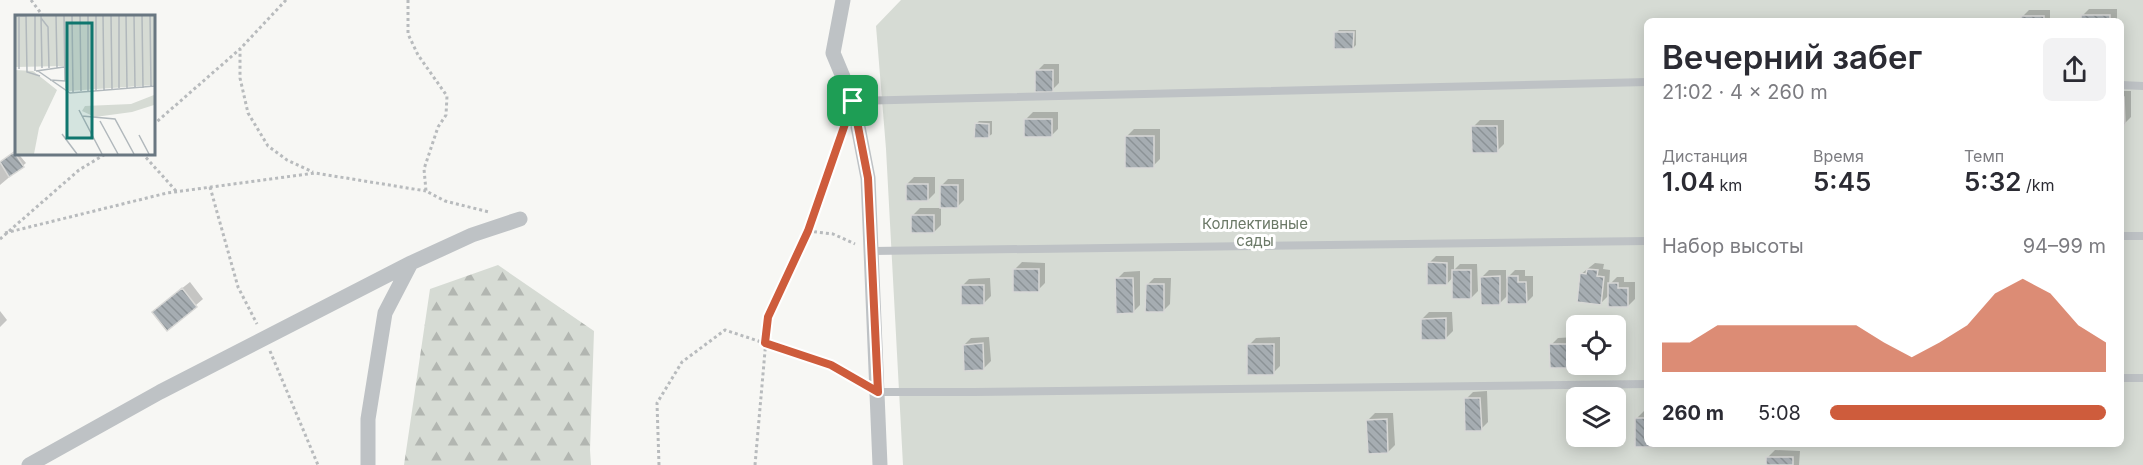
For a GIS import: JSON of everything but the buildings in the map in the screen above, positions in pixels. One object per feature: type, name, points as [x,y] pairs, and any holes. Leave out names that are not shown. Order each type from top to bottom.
[{"type":"street","points":[[843,0],[832,53],[853,101],[868,178],[879,465]]},
{"type":"street","points":[[29,465],[160,392],[411,263],[472,236],[520,219]]},
{"type":"street","points":[[368,465],[368,419],[385,313],[411,263]]},
{"type":"lane","points":[[853,101],[1644,82]]},
{"type":"lane","points":[[2124,85],[2143,86]]},
{"type":"lane","points":[[2124,236],[2143,236]]},
{"type":"lane","points":[[872,251],[1644,241]]},
{"type":"lane","points":[[2124,378],[2143,378]]},
{"type":"lane","points":[[878,392],[1644,384]]},
{"type":"path","points":[[31,0],[42,15]]},
{"type":"path","points":[[154,124],[240,49],[286,0]]},
{"type":"path","points":[[408,0],[408,34],[418,55],[447,96],[446,115],[438,127],[424,169],[426,190]]},
{"type":"path","points":[[240,49],[240,78],[248,113],[268,146],[287,160],[315,173]]},
{"type":"path","points":[[755,465],[768,317],[808,231],[853,101]]},
{"type":"path","points":[[0,239],[79,170],[105,154]]},
{"type":"path","points":[[143,154],[176,191]]},
{"type":"path","points":[[5,233],[176,191],[315,173],[426,190],[445,201],[492,212]]},
{"type":"path","points":[[808,231],[832,234],[872,251]]},
{"type":"path","points":[[659,465],[657,403],[682,362],[725,330],[831,365],[878,392]]},
{"type":"green space","name":"Коллективные сады","points":[[901,0],[2143,0],[2143,465],[903,465],[886,149],[876,26]]},
{"type":"green space","points":[[498,265],[594,331],[591,465],[404,465],[430,289]]},
{"type":"route","points":[[853,101],[868,178],[878,392],[831,365],[765,343],[768,317],[808,231],[853,101]]}]
